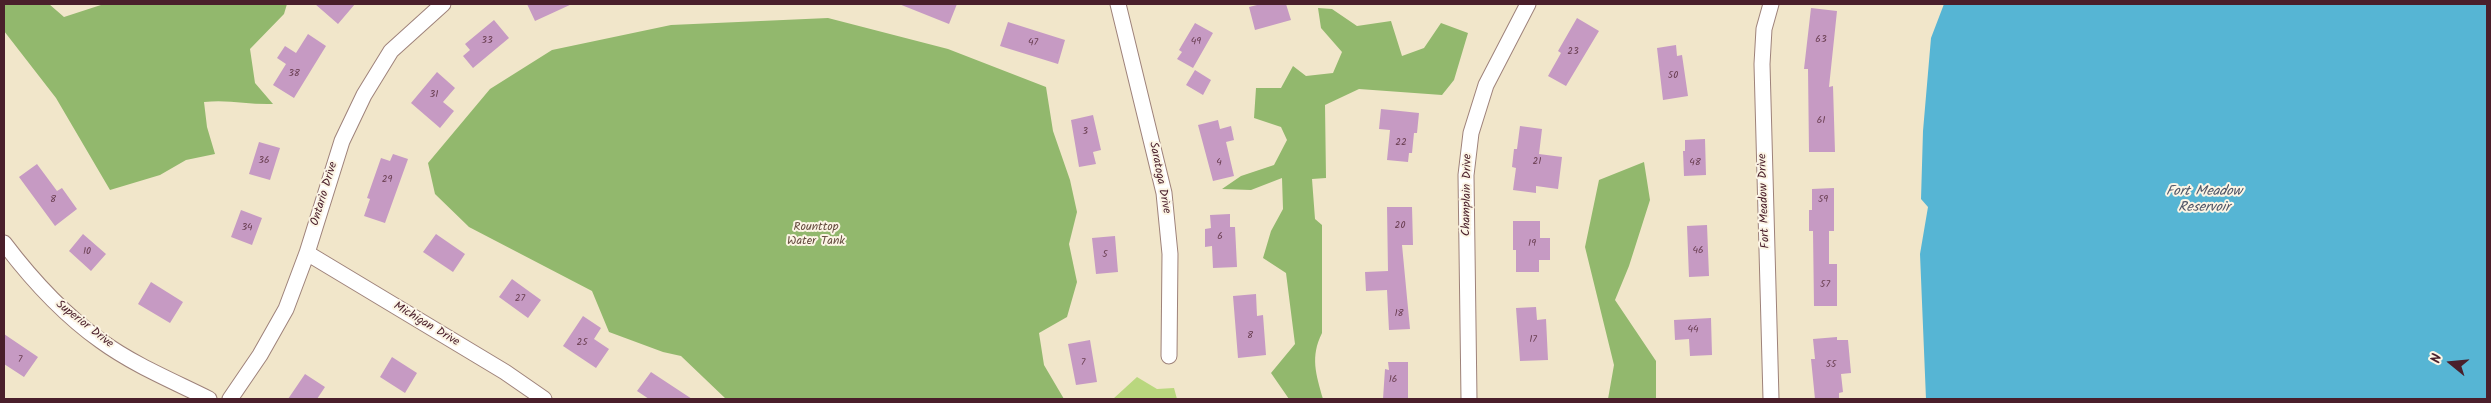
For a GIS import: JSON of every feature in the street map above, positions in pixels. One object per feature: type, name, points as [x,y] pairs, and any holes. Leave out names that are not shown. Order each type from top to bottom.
[{"type":"street","name":"Ontario Drive","points":[[230,399],[260,355],[286,309],[307,253],[342,141],[364,95],[391,51],[443,4]]},
{"type":"street","name":"Saratoga Drive","points":[[1118,4],[1164,193],[1170,254],[1168,356]]},
{"type":"street","name":"Champlain Drive","points":[[1469,399],[1466,175],[1471,133],[1486,86],[1528,4]]},
{"type":"street","name":"Fort Meadow Drive","points":[[1771,4],[1764,29],[1762,64],[1771,399]]},
{"type":"street","name":"Superior Drive","points":[[4,243],[44,293],[102,342],[161,376],[209,399]]},
{"type":"street","name":"Michigan Drive","points":[[307,253],[505,372],[544,399]]},
{"type":"green space","points":[[4,4],[49,4],[64,17],[104,4],[287,4],[284,14],[250,49],[255,83],[273,104],[222,101],[204,102],[207,127],[215,154],[186,160],[160,175],[110,190],[56,98],[4,31]]},
{"type":"green space","points":[[1318,8],[1332,9],[1357,26],[1391,21],[1402,56],[1424,48],[1441,23],[1468,33],[1454,80],[1442,95],[1359,89],[1325,105],[1326,178],[1312,179],[1315,219],[1322,225],[1322,333],[1316,350],[1315,366],[1323,399],[1289,399],[1271,373],[1295,344],[1286,273],[1263,258],[1271,231],[1283,209],[1282,178],[1251,190],[1222,189],[1241,176],[1274,165],[1287,140],[1281,127],[1254,118],[1256,88],[1281,88],[1293,66],[1306,76],[1333,73],[1342,52],[1321,28]]},
{"type":"green space","name":"Rounttop Water Tank","points":[[828,18],[948,49],[1046,87],[1053,131],[1070,180],[1077,212],[1069,244],[1077,282],[1067,317],[1039,333],[1044,365],[1064,399],[726,399],[681,356],[663,352],[609,332],[592,291],[469,227],[435,194],[428,163],[490,89],[552,50],[671,25]]},
{"type":"green space","points":[[1644,162],[1650,200],[1629,266],[1615,300],[1656,361],[1656,399],[1608,399],[1614,365],[1585,247],[1599,180]]},
{"type":"green space","points":[[1137,377],[1157,389],[1174,388],[1177,399],[1113,399]]},
{"type":"water","name":"Fort Meadow Reservoir","points":[[1944,4],[2487,4],[2487,399],[1926,399],[1920,254],[1928,207],[1921,199],[1923,131],[1931,38]]},
{"type":"building","points":[[315,4],[355,4],[338,24]]},
{"type":"building","points":[[527,4],[572,4],[535,21]]},
{"type":"building","points":[[899,4],[957,4],[949,24]]},
{"type":"building","points":[[1261,4],[1286,4],[1291,20],[1255,30],[1249,7]]},
{"type":"building","points":[[1811,8],[1837,11],[1829,87],[1833,86],[1835,152],[1809,152],[1808,69],[1804,69]]},
{"type":"building","points":[[1577,18],[1599,31],[1566,86],[1548,76],[1561,53],[1558,51]]},
{"type":"building","points":[[494,20],[509,38],[473,68],[463,56],[470,50],[465,44]]},
{"type":"building","points":[[1008,22],[1065,40],[1058,64],[1000,46]]},
{"type":"building","points":[[1195,23],[1213,33],[1193,68],[1177,59],[1182,52],[1179,50]]},
{"type":"building","points":[[308,34],[326,46],[294,98],[273,85],[286,64],[277,58],[285,46],[296,53]]},
{"type":"building","points":[[1676,45],[1677,56],[1682,55],[1688,96],[1663,100],[1657,48]]},
{"type":"building","points":[[1195,70],[1211,80],[1203,95],[1186,85]]},
{"type":"building","points":[[437,72],[455,88],[443,102],[454,111],[440,128],[411,103]]},
{"type":"building","points":[[1381,109],[1419,113],[1417,133],[1414,133],[1412,153],[1409,153],[1408,162],[1387,160],[1390,130],[1379,129]]},
{"type":"building","points":[[1093,115],[1101,150],[1093,152],[1096,164],[1079,167],[1071,120]]},
{"type":"building","points":[[1218,120],[1220,129],[1231,126],[1234,140],[1226,142],[1234,176],[1213,181],[1198,125]]},
{"type":"building","points":[[1520,126],[1542,129],[1539,154],[1562,157],[1558,189],[1536,186],[1536,193],[1513,190],[1516,168],[1512,167]]},
{"type":"building","points":[[1705,139],[1706,175],[1684,176],[1683,151],[1685,151],[1685,140]]},
{"type":"building","points":[[259,142],[280,148],[270,180],[249,174]]},
{"type":"building","points":[[393,154],[408,159],[385,223],[364,216],[370,199],[367,198],[381,158],[390,161]]},
{"type":"building","points":[[37,164],[57,191],[62,188],[77,209],[55,226],[19,177]]},
{"type":"building","points":[[1834,188],[1834,231],[1829,231],[1829,264],[1837,264],[1837,306],[1814,306],[1813,231],[1809,231],[1812,189]]},
{"type":"building","points":[[1387,207],[1412,207],[1413,245],[1402,245],[1410,329],[1389,330],[1387,290],[1366,291],[1365,272],[1388,271]]},
{"type":"building","points":[[241,210],[262,218],[252,245],[231,237]]},
{"type":"building","points":[[1230,214],[1230,227],[1235,227],[1237,267],[1213,268],[1212,246],[1205,247],[1205,229],[1211,228],[1210,215]]},
{"type":"building","points":[[1513,221],[1540,221],[1540,238],[1550,238],[1550,260],[1539,260],[1539,272],[1516,272],[1516,250],[1513,250]]},
{"type":"building","points":[[1707,225],[1709,276],[1689,277],[1687,226]]},
{"type":"building","points":[[83,234],[106,254],[91,271],[69,251]]},
{"type":"building","points":[[436,234],[465,254],[453,272],[423,252]]},
{"type":"building","points":[[1115,236],[1118,272],[1096,274],[1092,238]]},
{"type":"building","points":[[512,279],[541,300],[528,318],[499,297]]},
{"type":"building","points":[[151,282],[183,302],[170,323],[138,304]]},
{"type":"building","points":[[1256,294],[1257,316],[1263,315],[1266,355],[1238,358],[1233,296]]},
{"type":"building","points":[[1536,307],[1537,320],[1546,319],[1548,360],[1520,361],[1516,308]]},
{"type":"building","points":[[583,316],[601,328],[594,339],[609,349],[596,368],[563,346]]},
{"type":"building","points":[[1711,318],[1712,355],[1690,356],[1689,339],[1675,340],[1674,320]]},
{"type":"building","points":[[4,334],[38,357],[24,377],[4,364]]},
{"type":"building","points":[[1837,337],[1837,340],[1848,340],[1851,373],[1841,374],[1843,392],[1839,393],[1839,399],[1815,399],[1811,359],[1815,359],[1813,339]]},
{"type":"building","points":[[1090,340],[1097,382],[1076,385],[1068,344]]},
{"type":"building","points":[[392,357],[417,373],[405,393],[380,377]]},
{"type":"building","points":[[1388,362],[1408,362],[1408,399],[1383,399],[1385,369],[1389,370]]},
{"type":"building","points":[[651,372],[692,399],[649,399],[637,391]]},
{"type":"building","points":[[305,374],[325,387],[317,399],[288,399]]}]
